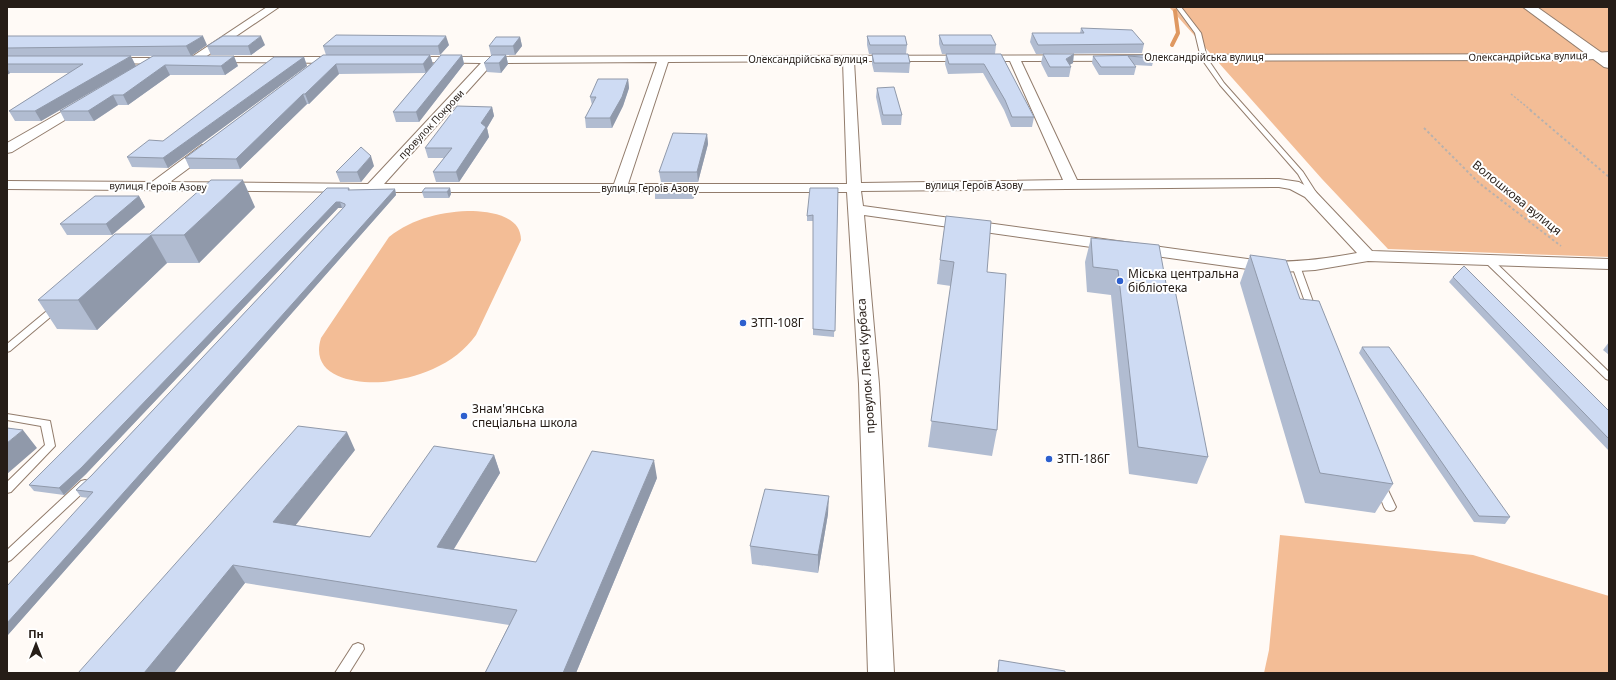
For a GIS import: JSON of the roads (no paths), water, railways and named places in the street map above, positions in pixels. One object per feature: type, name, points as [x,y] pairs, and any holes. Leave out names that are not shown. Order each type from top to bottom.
[{"type":"street","points":[[186,60],[274,7]]},
{"type":"street","points":[[1529,7],[1603,55],[1609,64]]},
{"type":"street","name":"Олександрійська вулиця","points":[[395,60],[1579,57],[1603,55]]},
{"type":"street","name":"провулок Леся Курбаса","points":[[848,58],[854,188],[868,384],[881,673]]},
{"type":"street","points":[[1014,58],[1072,185]]},
{"type":"street","points":[[306,74],[324,60]]},
{"type":"street","points":[[100,61],[356,60]]},
{"type":"street","name":"провулок Покрови","points":[[372,188],[490,60]]},
{"type":"street","points":[[620,188],[663,60]]},
{"type":"street","points":[[134,73],[155,61]]},
{"type":"street","points":[[7,149],[94,97]]},
{"type":"street","points":[[156,186],[218,139]]},
{"type":"street","name":"вулиця Героїв Азову","points":[[7,185],[224,188],[854,188],[873,186],[1279,183],[1294,185],[1305,190],[1319,204]]},
{"type":"street","points":[[1319,204],[1368,256]]},
{"type":"street","points":[[856,210],[1262,266],[1314,265],[1368,256],[1609,264]]},
{"type":"lane","points":[[1178,7],[1198,33],[1204,58],[1222,84],[1301,173],[1319,204]]},
{"type":"lane","points":[[213,197],[224,188]]},
{"type":"lane","points":[[1489,260],[1609,377]]},
{"type":"lane","points":[[1296,266],[1316,320]]},
{"type":"lane","points":[[7,349],[65,300]]},
{"type":"lane","points":[[7,417],[46,423],[50,446],[7,489]]},
{"type":"lane","points":[[7,557],[91,478]]},
{"type":"lane","points":[[1378,478],[1390,507]]},
{"type":"lane","points":[[342,673],[358,649]]},
{"type":"waterway","points":[[1172,45],[1178,33],[1175,11]]},
{"type":"place","name":"Міська центральна бібліотека","points":[[1120,281]]},
{"type":"place","name":"ЗТП-108Г","points":[[743,323]]},
{"type":"place","name":"Знам'янська спеціальна школа","points":[[464,416]]},
{"type":"place","name":"ЗТП-186Г","points":[[1049,459]]}]
